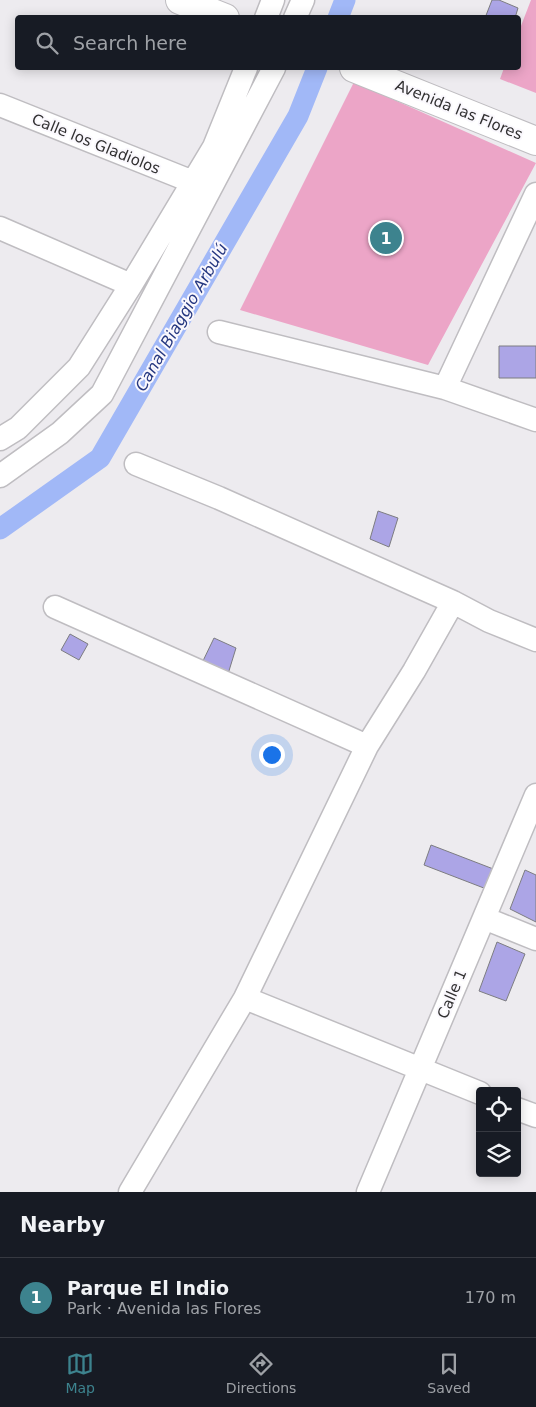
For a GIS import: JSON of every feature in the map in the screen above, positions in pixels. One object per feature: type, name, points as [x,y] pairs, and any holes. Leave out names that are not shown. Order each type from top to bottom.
[{"type":"street","points":[[180,0],[217,15]]},
{"type":"street","points":[[267,15],[273,0]]},
{"type":"street","points":[[296,15],[303,0]]},
{"type":"street","points":[[0,440],[18,428],[79,367],[214,147],[245,70]]},
{"type":"street","points":[[0,476],[60,433],[102,394],[273,70]]},
{"type":"street","name":"Avenida las Flores","points":[[359,70],[536,141]]},
{"type":"street","name":"Calle los Gladiolos","points":[[0,105],[192,182]]},
{"type":"street","points":[[446,388],[536,194]]},
{"type":"street","points":[[0,228],[131,285]]},
{"type":"street","points":[[219,332],[446,388],[536,420]]},
{"type":"street","points":[[136,464],[453,602],[489,621],[536,640]]},
{"type":"street","points":[[130,1192],[245,998],[367,746],[414,671],[453,602]]},
{"type":"street","points":[[55,608],[367,746]]},
{"type":"street","name":"Calle 1","points":[[368,1192],[536,795]]},
{"type":"street","points":[[484,918],[536,939]]},
{"type":"street","points":[[245,998],[476,1091]]},
{"type":"street","points":[[521,1110],[536,1116]]},
{"type":"shaded area","points":[[531,0],[536,0],[536,93],[500,79],[503,70],[521,70],[521,26]]},
{"type":"shaded area","points":[[354,82],[536,163],[428,365],[240,310]]},
{"type":"building","points":[[492,0],[499,0],[518,8],[516,15],[486,15]]},
{"type":"building","points":[[499,346],[536,346],[536,378],[499,378]]},
{"type":"building","points":[[378,511],[398,518],[389,547],[370,539]]},
{"type":"building","points":[[70,634],[88,644],[79,660],[61,650]]},
{"type":"building","points":[[214,638],[236,648],[228,674],[201,665]]},
{"type":"building","points":[[431,845],[496,870],[489,890],[424,865]]},
{"type":"building","points":[[525,870],[536,875],[536,922],[510,909]]},
{"type":"building","points":[[497,942],[525,954],[506,1001],[479,991]]},
{"type":"waterway","name":"Canal Biaggio Arbulú","points":[[339,15],[345,0]]},
{"type":"waterway","name":"Canal Biaggio Arbulú","points":[[0,529],[100,458],[298,116],[316,70]]},
{"type":"place","name":"Parque El Indio","points":[[386,238]]}]
